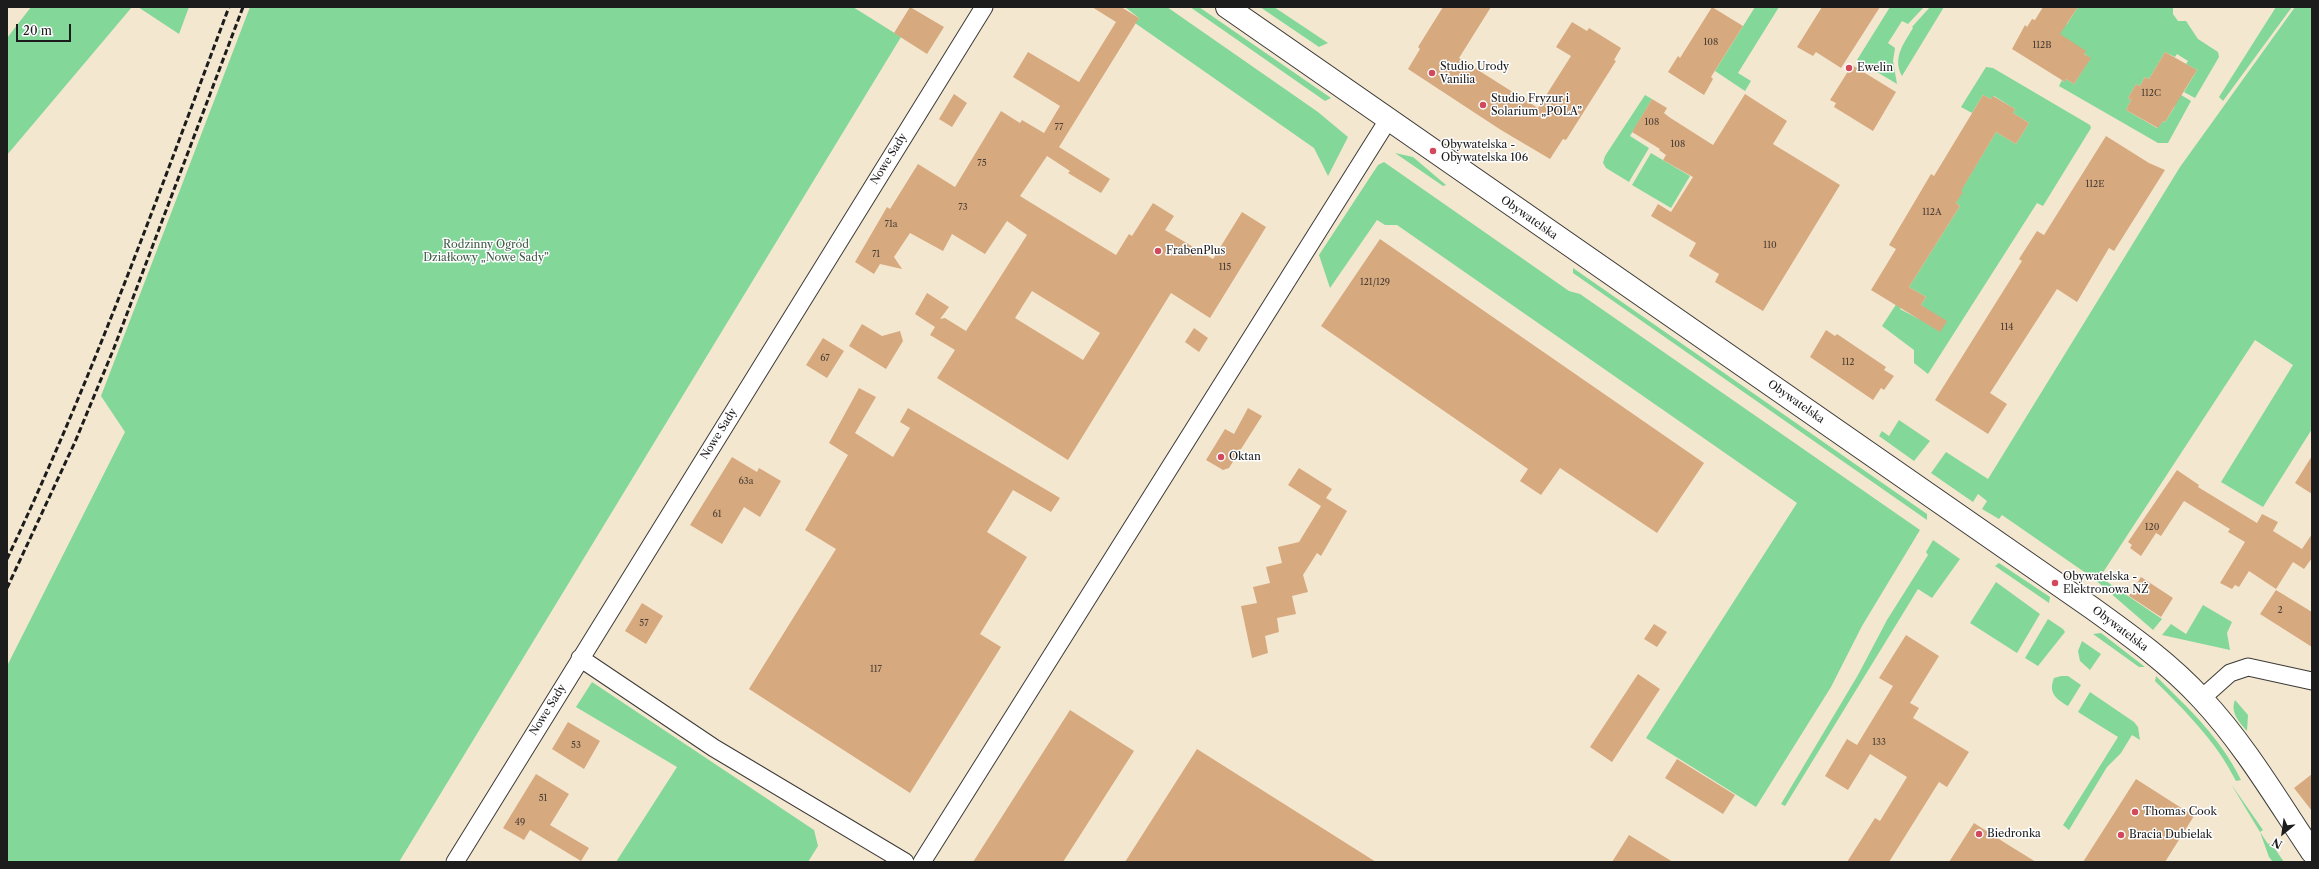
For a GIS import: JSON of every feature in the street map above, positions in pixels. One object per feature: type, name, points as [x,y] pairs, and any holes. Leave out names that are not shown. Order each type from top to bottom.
[{"type":"main road","name":"Obywatelska","points":[[1227,7],[2098,612],[2151,652],[2202,698],[2259,770],[2312,852]]},
{"type":"street","name":"Nowe Sady","points":[[455,862],[984,7]]},
{"type":"street","points":[[922,862],[1388,120]]},
{"type":"street","points":[[580,658],[714,748],[905,862]]},
{"type":"street","points":[[2202,698],[2230,673],[2248,668],[2312,681]]},
{"type":"green space","points":[[31,7],[132,7],[7,155],[7,38]]},
{"type":"green space","points":[[138,7],[189,7],[179,34]]},
{"type":"green space","name":"Rodzinny Ogród Działkowy „Nowe Sady”","points":[[250,7],[853,7],[901,37],[399,862],[7,862],[7,666],[125,432],[101,396]]},
{"type":"green space","points":[[1125,7],[1167,7],[1318,112],[1348,137],[1328,176],[1314,148],[1135,23],[1139,18]]},
{"type":"green space","points":[[1190,7],[1199,7],[1331,98],[1325,101]]},
{"type":"green space","points":[[1260,7],[1274,7],[1328,43],[1319,47]]},
{"type":"green space","points":[[1755,7],[1779,7],[1738,73],[1751,81],[1745,91],[1715,71]]},
{"type":"green space","points":[[1890,7],[1924,7],[1908,24],[1902,21],[1888,43],[1895,48],[1893,61],[1897,84],[1857,60]]},
{"type":"green space","points":[[1930,7],[1944,7],[1902,76],[1898,63],[1900,51],[1913,28],[1912,27]]},
{"type":"green space","points":[[2078,7],[2173,7],[2173,14],[2178,21],[2186,21],[2198,39],[2218,52],[2219,57],[2195,98],[2184,92],[2197,70],[2186,64],[2188,61],[2177,54],[2175,57],[2165,52],[2149,79],[2145,77],[2140,86],[2136,84],[2128,98],[2131,100],[2126,110],[2157,128],[2163,121],[2165,122],[2174,108],[2178,93],[2191,101],[2168,143],[2158,143],[2059,86],[2062,80],[2064,82],[2066,79],[2074,84],[2090,58],[2052,30],[2067,24]]},
{"type":"green space","points":[[2276,7],[2292,7],[2223,101],[2219,97]]},
{"type":"green space","points":[[2295,7],[2312,7],[2312,429],[2263,507],[2221,482],[2293,365],[2255,340],[2100,577],[2162,619],[2153,630],[2093,578],[2002,515],[1999,519],[1982,509],[1987,501],[1978,494],[1973,502],[1931,473],[1946,452],[1988,479],[2180,167]]},
{"type":"green space","points":[[1986,67],[1993,68],[2090,125],[2091,128],[2043,206],[2037,203],[1928,374],[1914,363],[1914,350],[1882,326],[1897,303],[1902,306],[1900,309],[1919,319],[1925,308],[1921,305],[1926,297],[1909,287],[1960,206],[1956,203],[1962,192],[1957,189],[1963,187],[1996,132],[2016,144],[2029,123],[2013,113],[2015,109],[1994,96],[1991,99],[1983,95],[1972,113],[1961,107]]},
{"type":"green space","points":[[1645,95],[1652,99],[1630,136],[1649,148],[1629,182],[1606,168],[1603,163],[1605,156]]},
{"type":"green space","points":[[1395,153],[1413,157],[1446,185],[1443,186]]},
{"type":"green space","points":[[1651,153],[1690,176],[1671,208],[1632,185]]},
{"type":"green space","points":[[1384,162],[1569,291],[1580,294],[1920,530],[1862,626],[1831,687],[1756,807],[1646,738],[1797,503],[1397,225],[1385,225],[1377,220],[1330,288],[1319,255],[1378,165]]},
{"type":"green space","points":[[1573,268],[1927,514],[1927,520],[1573,273]]},
{"type":"green space","points":[[1899,420],[1930,441],[1914,461],[1879,436],[1882,431],[1889,436]]},
{"type":"green space","points":[[1933,540],[1960,559],[1932,598],[1918,589],[1785,806],[1781,804],[1858,675],[1887,620],[1928,555],[1926,552]]},
{"type":"green space","points":[[1999,563],[2050,597],[2049,603],[1995,566]]},
{"type":"green space","points":[[1996,582],[2040,614],[2017,653],[1970,623]]},
{"type":"green space","points":[[2203,605],[2232,622],[2227,633],[2230,650],[2162,635],[2171,624],[2186,634]]},
{"type":"green space","points":[[2048,619],[2065,632],[2038,666],[2025,658]]},
{"type":"green space","points":[[2101,633],[2145,667],[2139,667],[2093,634]]},
{"type":"green space","points":[[2082,641],[2101,654],[2090,670],[2080,661],[2078,651]]},
{"type":"green space","points":[[2068,676],[2081,685],[2068,706],[2054,695],[2052,688],[2054,678]]},
{"type":"green space","points":[[2156,676],[2192,712],[2214,737],[2224,750],[2241,780],[2236,781],[2228,766],[2210,740],[2155,681]]},
{"type":"green space","points":[[592,682],[814,830],[818,846],[808,862],[616,862],[677,767],[576,707]]},
{"type":"green space","points":[[2090,692],[2134,722],[2138,727],[2140,740],[2132,735],[2121,753],[2107,767],[2069,830],[2063,825],[2118,737],[2078,712]]},
{"type":"green space","points":[[2235,700],[2248,715],[2247,731],[2234,713]]},
{"type":"green space","points":[[2231,784],[2263,830],[2260,832]]},
{"type":"green space","points":[[2260,832],[2268,844],[2271,843],[2284,862],[2273,862],[2269,857]]},
{"type":"building","points":[[910,7],[944,27],[927,54],[894,33]]},
{"type":"building","points":[[1092,7],[1121,7],[1139,18],[1059,147],[1110,179],[1101,193],[1068,173],[1070,171],[1047,156],[1020,196],[1116,255],[1129,234],[1132,236],[1153,203],[1174,216],[1165,230],[1213,259],[1242,212],[1266,227],[1210,318],[1171,293],[1068,460],[937,378],[955,350],[930,335],[935,327],[915,314],[927,293],[949,307],[940,319],[945,318],[966,331],[1027,235],[1007,221],[985,254],[952,234],[943,251],[910,233],[894,257],[902,269],[880,264],[874,274],[855,262],[887,207],[890,209],[918,164],[955,187],[1001,111],[1020,123],[1022,120],[1044,133],[1060,106],[1013,77],[1028,52],[1079,82],[1116,22]],"holes":[[[1032,291],[1100,333],[1083,360],[1015,318]]]},
{"type":"building","points":[[1443,7],[1491,7],[1459,58],[1538,108],[1571,56],[1556,47],[1572,22],[1587,31],[1589,28],[1621,48],[1614,60],[1616,61],[1566,140],[1563,139],[1550,159],[1501,130],[1408,69],[1420,49],[1418,47]]},
{"type":"building","points":[[1712,7],[1743,26],[1711,77],[1713,79],[1704,95],[1668,72],[1678,56],[1680,58]]},
{"type":"building","points":[[1822,7],[1880,7],[1841,68],[1816,52],[1813,56],[1797,47]]},
{"type":"building","points":[[2043,7],[2078,7],[2060,34],[2086,51],[2084,54],[2091,58],[2074,84],[2066,79],[2065,82],[2012,49],[2025,25],[2027,27],[2032,19],[2035,20]]},
{"type":"building","points":[[2165,52],[2197,70],[2165,122],[2163,121],[2158,128],[2126,110],[2131,100],[2128,98],[2136,84],[2140,86],[2145,77],[2149,79]]},
{"type":"building","points":[[1852,65],[1896,92],[1873,131],[1834,107],[1836,103],[1830,100]]},
{"type":"building","points":[[954,94],[967,103],[952,127],[939,119]]},
{"type":"building","points":[[1745,94],[1787,121],[1773,144],[1840,185],[1763,311],[1715,282],[1719,274],[1689,256],[1696,243],[1651,216],[1658,204],[1671,212],[1693,177],[1663,160],[1666,155],[1659,150],[1660,149],[1632,132],[1652,99],[1667,108],[1664,113],[1669,117],[1713,145]]},
{"type":"building","points":[[1983,95],[1991,99],[1993,96],[2015,109],[2013,113],[2029,123],[2016,144],[1996,132],[1961,191],[1963,192],[1956,203],[1960,206],[1909,287],[1926,297],[1921,305],[1947,321],[1940,332],[1871,290],[1896,249],[1889,245],[1931,174],[1934,176]]},
{"type":"building","points":[[2106,136],[2149,163],[2165,170],[2114,251],[2109,248],[2077,302],[2057,289],[1990,393],[2007,404],[1988,434],[1935,400],[2022,261],[2019,259],[2037,231],[2044,235]]},
{"type":"building","points":[[1380,239],[1704,463],[1657,533],[1560,468],[1541,495],[1520,481],[1528,469],[1321,326]]},
{"type":"building","points":[[862,324],[882,336],[900,331],[903,341],[886,369],[849,346]]},
{"type":"building","points":[[1194,328],[1208,338],[1199,352],[1185,342]]},
{"type":"building","points":[[1826,330],[1835,336],[1837,334],[1886,367],[1884,370],[1894,376],[1884,390],[1881,388],[1873,400],[1810,357]]},
{"type":"building","points":[[823,338],[844,351],[827,378],[806,365]]},
{"type":"building","points":[[859,388],[876,397],[855,433],[893,457],[910,428],[900,422],[908,408],[1060,498],[1051,512],[1013,490],[987,532],[1027,557],[980,634],[1001,647],[910,793],[749,689],[836,549],[805,530],[848,455],[829,443]]},
{"type":"building","points":[[1248,408],[1262,416],[1229,468],[1223,470],[1206,460],[1225,429],[1234,434]]},
{"type":"building","points":[[2312,456],[2312,494],[2295,483]]},
{"type":"building","points":[[732,457],[757,472],[759,468],[781,481],[760,517],[744,507],[722,544],[690,525]]},
{"type":"building","points":[[1299,468],[1332,489],[1326,498],[1347,511],[1321,556],[1317,553],[1303,575],[1308,592],[1292,596],[1296,614],[1277,618],[1279,632],[1265,636],[1268,653],[1252,658],[1241,606],[1257,603],[1253,587],[1270,583],[1266,567],[1282,563],[1278,547],[1299,542],[1321,506],[1288,485]]},
{"type":"building","points":[[2177,470],[2199,485],[2198,487],[2257,523],[2262,514],[2278,522],[2273,531],[2302,549],[2312,534],[2312,558],[2304,569],[2293,562],[2276,589],[2249,571],[2239,587],[2235,585],[2232,589],[2220,583],[2245,542],[2228,532],[2230,529],[2184,501],[2161,536],[2156,533],[2141,556],[2130,548],[2132,545],[2128,542]]},
{"type":"building","points":[[2141,577],[2173,598],[2161,617],[2129,596]]},
{"type":"building","points":[[2276,590],[2312,612],[2312,647],[2260,614]]},
{"type":"building","points":[[642,603],[663,616],[646,644],[625,631]]},
{"type":"building","points":[[1654,624],[1667,632],[1657,647],[1644,639]]},
{"type":"building","points":[[1906,635],[1939,656],[1910,703],[1919,708],[1913,718],[1969,752],[1947,787],[1939,782],[1889,862],[1847,862],[1875,818],[1880,821],[1907,777],[1870,754],[1848,790],[1825,776],[1847,739],[1857,745],[1893,686],[1879,678]]},
{"type":"building","points":[[1638,674],[1660,689],[1612,762],[1590,747]]},
{"type":"building","points":[[1070,710],[1134,751],[1063,862],[973,862]]},
{"type":"building","points":[[568,722],[600,741],[584,769],[552,749]]},
{"type":"building","points":[[1197,749],[1376,862],[1125,862]]},
{"type":"building","points":[[1677,759],[1735,795],[1723,814],[1665,778]]},
{"type":"building","points":[[536,774],[569,794],[550,825],[589,848],[581,861],[530,830],[524,840],[503,828]]},
{"type":"building","points":[[2312,774],[2312,811],[2294,788]]},
{"type":"building","points":[[2136,779],[2194,816],[2165,862],[2083,862]]},
{"type":"building","name":"Biedronka","points":[[1974,823],[2010,846],[2036,862],[1949,862]]},
{"type":"building","points":[[1629,835],[1673,862],[1612,862]]},
{"type":"railway","points":[[7,559],[68,423],[124,286],[229,7]]},
{"type":"railway","points":[[7,588],[75,442],[114,348],[243,7]]},
{"type":"place","name":"Ewelin","points":[[1849,68]]},
{"type":"place","name":"Studio Urody Vanilia","points":[[1432,73]]},
{"type":"place","name":"Studio Fryzur i Solarium „POLA”","points":[[1483,105]]},
{"type":"place","name":"Obywatelska - Obywatelska 106","points":[[1433,151]]},
{"type":"place","name":"FrabenPlus","points":[[1158,251]]},
{"type":"place","name":"Oktan","points":[[1221,457]]},
{"type":"place","name":"Obywatelska - Elektronowa NŻ","points":[[2055,583]]},
{"type":"place","name":"Thomas Cook","points":[[2135,812]]},
{"type":"place","name":"Biedronka","points":[[1979,834]]},
{"type":"place","name":"Bracia Dubielak","points":[[2121,835]]}]
